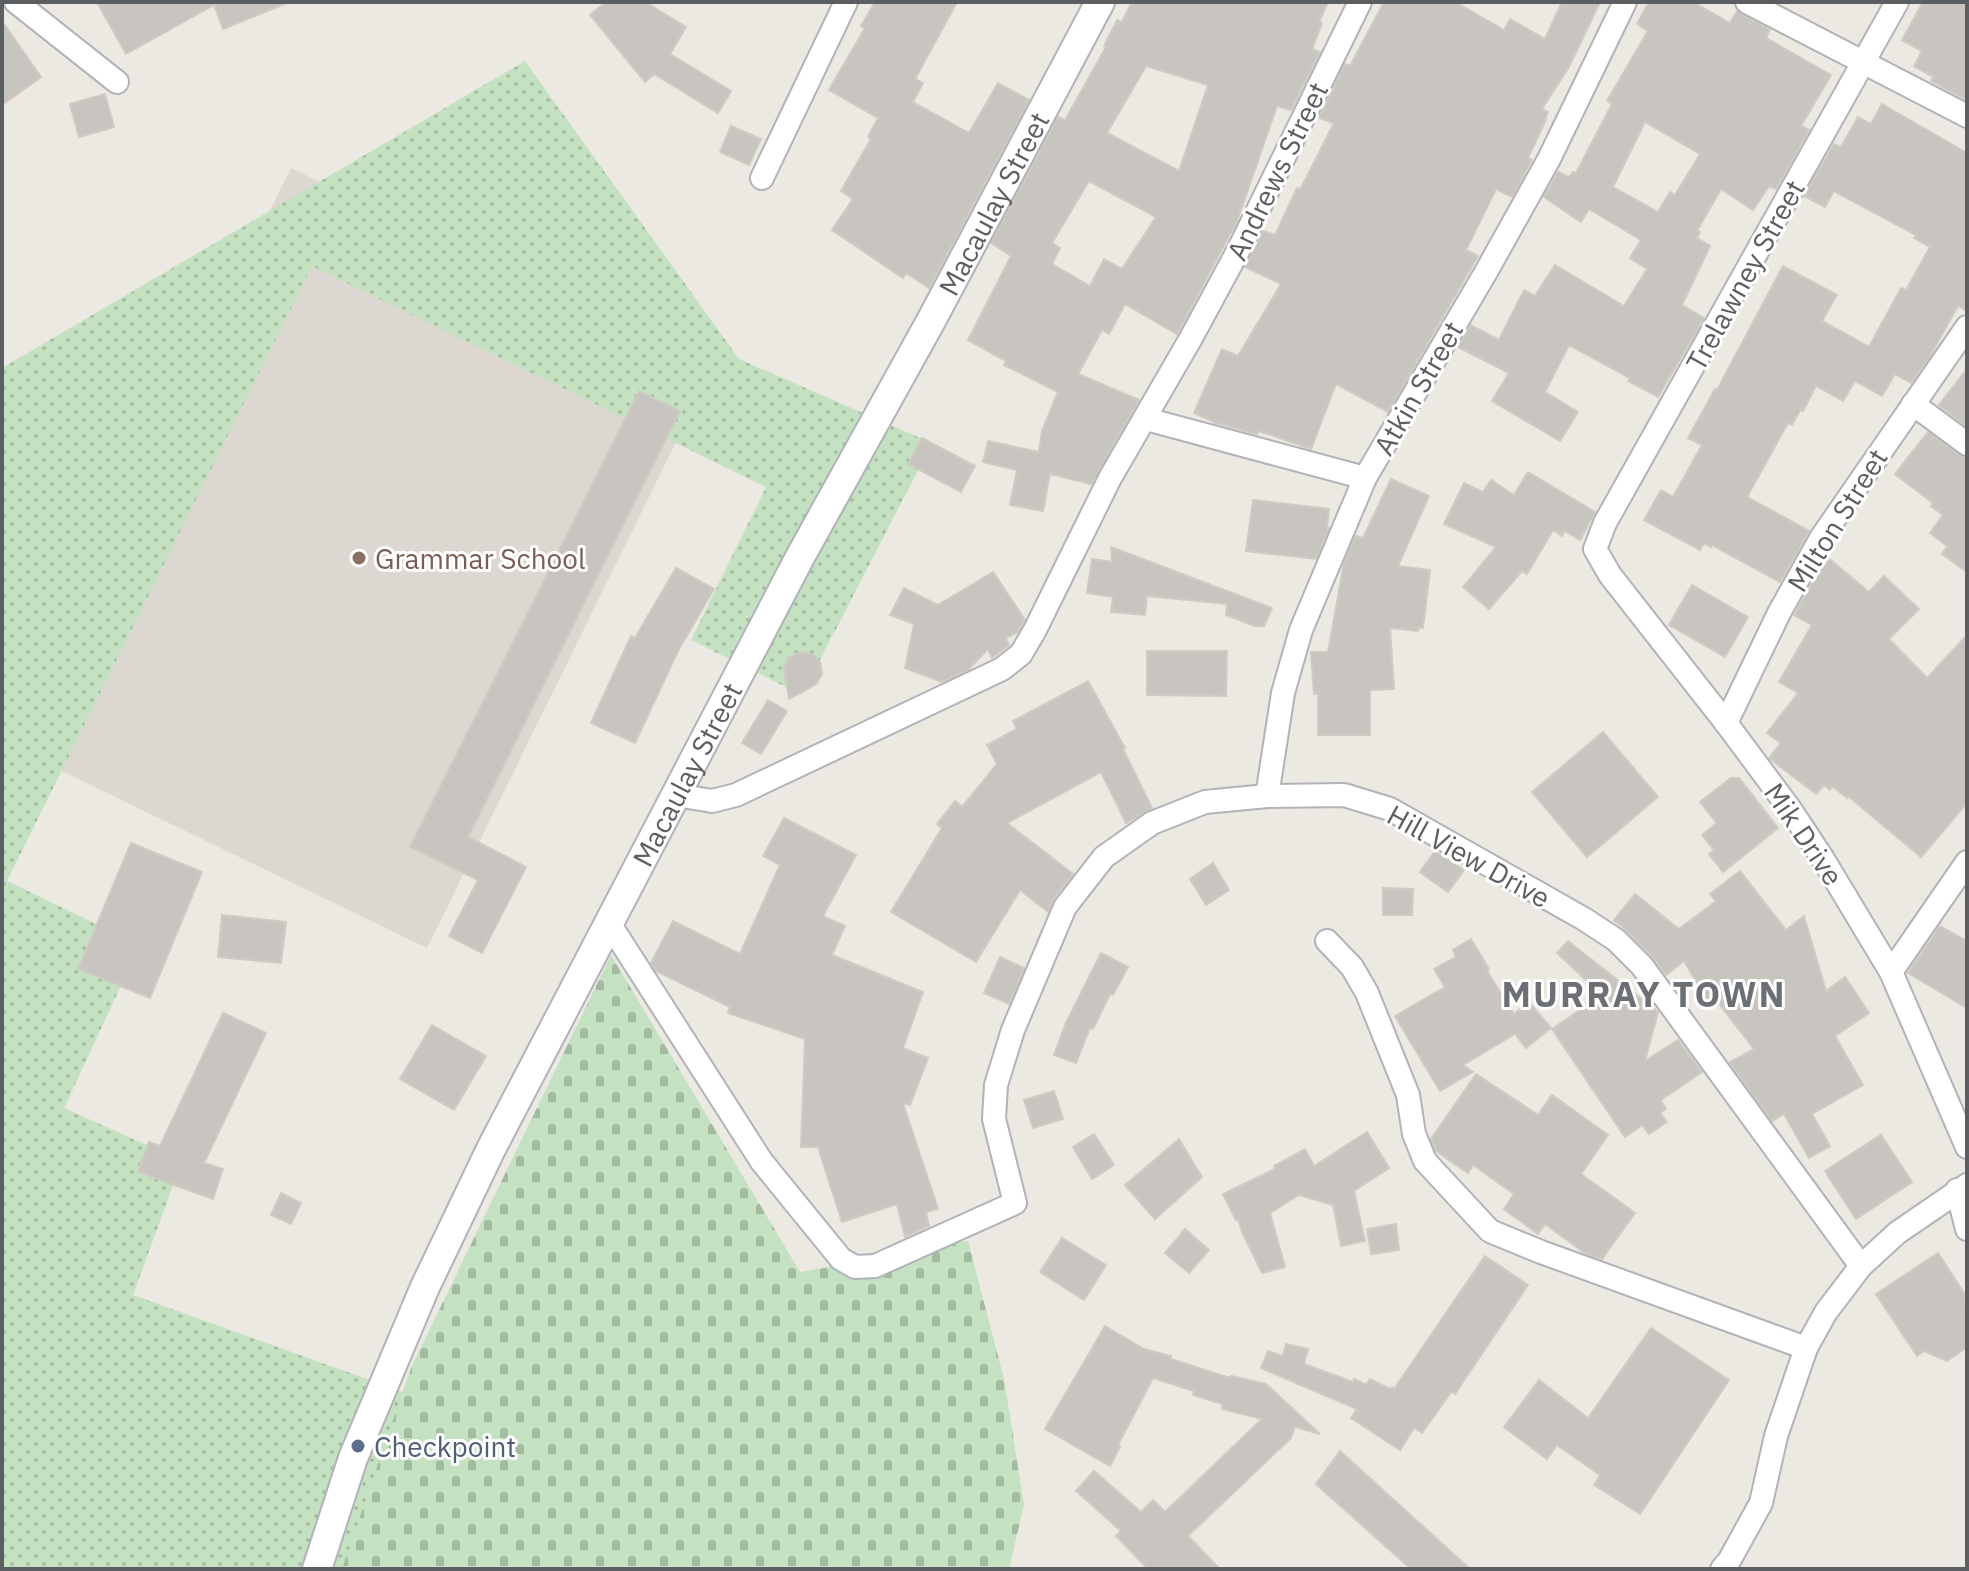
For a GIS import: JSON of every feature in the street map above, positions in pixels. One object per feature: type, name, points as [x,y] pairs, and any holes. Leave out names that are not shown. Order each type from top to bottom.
[{"type":"street","points":[[16,2],[117,82]]},
{"type":"street","points":[[762,178],[846,2]]},
{"type":"street","name":"Macaulay Street","points":[[317,1569],[353,1458],[425,1287],[491,1149],[800,557],[932,319],[1100,2]]},
{"type":"street","name":"Andrews Street","points":[[676,795],[712,801],[736,795],[1002,669],[1021,654],[1110,478],[1238,251],[1360,2]]},
{"type":"street","name":"Atkin Street","points":[[1267,796],[1283,693],[1301,630],[1365,478],[1549,159],[1625,2]]},
{"type":"street","points":[[1747,2],[1967,116]]},
{"type":"street","name":"Trelawney Street","points":[[1595,549],[1605,523],[1897,2]]},
{"type":"street","name":"Milton Street","points":[[1726,723],[1779,613],[1821,538],[1967,327]]},
{"type":"street","points":[[1913,404],[1967,444]]},
{"type":"street","points":[[1146,419],[1365,478]]},
{"type":"street","name":"Mik Drive","points":[[1595,549],[1610,575],[1726,723],[1823,859],[1891,972],[1967,1147]]},
{"type":"street","name":"Hill View Drive","points":[[609,923],[762,1162],[841,1259],[855,1267],[875,1266],[1015,1203],[994,1119],[996,1085],[1013,1030],[1065,907],[1104,857],[1152,823],[1205,802],[1267,796],[1344,795],[1390,809],[1616,940],[1642,966],[1861,1266]]},
{"type":"street","points":[[1891,972],[1967,862]]},
{"type":"street","points":[[1327,941],[1352,967],[1367,993],[1408,1095],[1414,1134],[1425,1161],[1490,1231],[1806,1348]]},
{"type":"street","points":[[1722,1569],[1761,1503],[1776,1436],[1806,1348],[1826,1312],[1861,1266],[1897,1233],[1962,1187],[1967,1229]]},
{"type":"shaded area","name":"Grammar School","points":[[291,168],[711,371],[427,948],[8,745]]},
{"type":"green space","points":[[525,61],[739,359],[932,443],[802,695],[691,640],[766,487],[312,266],[7,881],[140,945],[64,1108],[182,1161],[133,1295],[439,1405],[374,1569],[2,1569],[2,368]]},
{"type":"green space","points":[[611,955],[800,1272],[968,1241],[1004,1379],[1024,1505],[1009,1569],[342,1569],[411,1368]]},
{"type":"building","points":[[97,2],[287,3],[223,29],[214,5],[126,54]]},
{"type":"building","points":[[606,2],[645,2],[686,27],[670,54],[731,91],[718,113],[654,74],[645,82],[590,15]]},
{"type":"building","points":[[875,2],[957,2],[915,79],[923,83],[913,102],[969,133],[998,83],[1029,100],[929,288],[906,273],[903,278],[832,230],[853,199],[841,191],[871,139],[868,137],[878,118],[829,90],[865,28],[861,26]]},
{"type":"building","points":[[1132,2],[1328,2],[1312,49],[1320,52],[1291,110],[1277,106],[1237,221],[1177,334],[1125,304],[1109,334],[1102,330],[1078,374],[1139,400],[1091,484],[1050,474],[1043,511],[1010,505],[1017,470],[983,462],[988,441],[1039,452],[1042,431],[1058,392],[1004,365],[1006,361],[968,340],[1011,256],[991,243],[1058,117],[1065,120],[1106,47],[1117,20],[1122,22]],"holes":[[[1146,66],[1208,85],[1179,171],[1107,133]],[[1089,181],[1156,217],[1122,269],[1104,259],[1090,286],[1052,264],[1060,248],[1052,243]]]},
{"type":"building","points":[[1384,2],[1455,2],[1504,30],[1510,19],[1545,39],[1562,2],[1600,2],[1569,67],[1542,109],[1548,112],[1528,158],[1532,160],[1512,197],[1496,189],[1466,250],[1478,256],[1388,412],[1336,384],[1311,449],[1259,431],[1257,434],[1216,423],[1194,413],[1222,349],[1238,356],[1281,284],[1245,267],[1263,231],[1275,235],[1297,188],[1300,190],[1334,123],[1319,118],[1345,64],[1350,66]]},
{"type":"building","points":[[1649,2],[1693,2],[1730,23],[1737,11],[1770,30],[1766,38],[1831,75],[1801,126],[1809,130],[1776,189],[1769,186],[1753,210],[1721,189],[1697,231],[1700,232],[1697,238],[1710,246],[1682,305],[1704,318],[1658,397],[1569,345],[1545,392],[1578,412],[1560,441],[1492,401],[1509,373],[1458,347],[1471,325],[1499,340],[1524,290],[1535,296],[1555,265],[1624,306],[1647,269],[1630,258],[1641,240],[1589,209],[1581,222],[1544,197],[1558,172],[1569,177],[1576,173],[1612,104],[1607,101],[1648,31],[1637,24]],"holes":[[[1645,122],[1700,154],[1675,195],[1670,192],[1658,212],[1613,187]]]},
{"type":"building","points":[[1923,2],[1967,2],[1967,100],[1931,81],[1933,77],[1914,66],[1922,51],[1902,40]]},
{"type":"building","points":[[2,21],[41,77],[2,105]]},
{"type":"building","points":[[105,94],[114,127],[79,137],[70,104]]},
{"type":"building","points":[[1882,104],[1967,153],[1967,311],[1958,306],[1911,383],[1895,374],[1882,396],[1855,381],[1843,401],[1816,386],[1803,411],[1801,409],[1792,425],[1788,423],[1747,497],[1809,531],[1780,582],[1712,545],[1704,543],[1700,550],[1644,520],[1661,490],[1673,497],[1702,445],[1688,438],[1783,266],[1837,295],[1822,321],[1869,347],[1901,288],[1906,290],[1930,247],[1914,238],[1916,235],[1834,191],[1825,207],[1804,196],[1834,144],[1841,147],[1858,117],[1871,124]]},
{"type":"building","points":[[731,126],[761,139],[749,165],[720,152]]},
{"type":"building","points":[[1967,369],[1967,427],[1939,405]]},
{"type":"building","points":[[639,391],[680,411],[468,837],[526,867],[482,953],[449,936],[478,880],[410,847]]},
{"type":"building","points":[[1928,432],[1967,458],[1967,572],[1942,554],[1947,546],[1930,533],[1943,515],[1931,506],[1933,503],[1895,474]]},
{"type":"building","points":[[922,438],[975,466],[961,492],[908,464]]},
{"type":"building","points":[[1528,472],[1595,512],[1580,540],[1565,531],[1562,536],[1553,530],[1527,574],[1522,571],[1489,609],[1463,587],[1496,547],[1444,524],[1464,483],[1483,492],[1491,480],[1514,495]]},
{"type":"building","points":[[1391,479],[1429,496],[1398,566],[1430,570],[1423,628],[1419,627],[1418,631],[1390,628],[1394,689],[1370,690],[1370,735],[1318,735],[1318,694],[1314,694],[1311,652],[1328,652],[1344,563],[1356,536],[1363,538]]},
{"type":"building","points":[[1253,500],[1329,509],[1329,528],[1316,559],[1246,551]]},
{"type":"building","points":[[1111,547],[1272,608],[1264,626],[1255,626],[1226,615],[1227,604],[1147,596],[1145,615],[1111,612],[1113,597],[1087,593],[1092,559],[1112,562]]},
{"type":"building","points":[[1827,557],[1869,592],[1884,576],[1919,609],[1889,639],[1927,678],[1967,635],[1967,803],[1921,857],[1848,796],[1832,786],[1830,790],[1824,785],[1816,794],[1769,758],[1781,743],[1767,733],[1798,693],[1779,682],[1812,625],[1794,615]]},
{"type":"building","points":[[676,568],[714,589],[678,651],[635,743],[591,723],[631,636],[635,638]]},
{"type":"building","points":[[993,572],[1025,620],[1018,632],[1006,638],[1009,645],[992,658],[988,649],[968,670],[942,682],[905,668],[914,624],[890,615],[904,588],[938,605]]},
{"type":"building","points":[[1692,585],[1748,617],[1725,657],[1669,625]]},
{"type":"building","points":[[1147,651],[1227,651],[1226,696],[1147,695]]},
{"type":"building","points":[[800,652],[812,654],[820,662],[822,674],[816,684],[789,699],[784,668],[789,657]]},
{"type":"building","points":[[1088,681],[1125,748],[1152,808],[1126,823],[1101,772],[1007,823],[1073,874],[1054,898],[1048,912],[1020,890],[976,962],[891,912],[942,828],[937,824],[955,801],[962,807],[997,764],[987,745],[1017,729],[1013,721]]},
{"type":"building","points":[[768,700],[787,711],[761,754],[742,743]]},
{"type":"building","points":[[1603,732],[1658,797],[1587,857],[1532,792]]},
{"type":"building","points":[[1731,778],[1739,778],[1778,828],[1723,872],[1709,854],[1714,850],[1702,835],[1717,823],[1700,802]]},
{"type":"building","points":[[784,818],[856,855],[823,916],[845,926],[832,955],[923,992],[903,1048],[928,1058],[910,1105],[903,1103],[938,1209],[926,1212],[929,1226],[905,1237],[897,1204],[842,1222],[818,1147],[801,1147],[805,1039],[728,1013],[730,1007],[656,971],[651,963],[673,921],[740,954],[780,865],[763,856]]},
{"type":"building","points":[[131,843],[202,872],[150,998],[78,969]]},
{"type":"building","points":[[1435,851],[1464,870],[1448,892],[1420,872]]},
{"type":"building","points":[[1213,863],[1229,890],[1206,905],[1190,879]]},
{"type":"building","points":[[1740,871],[1786,930],[1804,916],[1826,991],[1845,977],[1869,1013],[1835,1036],[1863,1085],[1812,1114],[1830,1146],[1809,1158],[1784,1114],[1772,1121],[1730,1062],[1754,1049],[1716,1000],[1709,1004],[1684,961],[1666,975],[1652,956],[1614,920],[1635,894],[1679,929],[1716,901],[1710,894]]},
{"type":"building","points":[[1383,888],[1413,889],[1412,915],[1383,915]]},
{"type":"building","points":[[222,915],[286,922],[281,963],[218,957]]},
{"type":"building","points":[[1940,926],[1967,941],[1967,1008],[1908,973]]},
{"type":"building","points":[[1471,939],[1514,1014],[1529,1002],[1551,1028],[1526,1048],[1515,1034],[1463,1065],[1473,1072],[1440,1091],[1395,1016],[1445,987],[1434,969],[1456,957],[1453,950]]},
{"type":"building","points":[[1568,941],[1658,1012],[1645,1061],[1678,1040],[1702,1072],[1661,1100],[1666,1109],[1660,1113],[1667,1122],[1649,1134],[1642,1125],[1625,1137],[1552,1029],[1602,995],[1557,953]]},
{"type":"building","points":[[1101,953],[1128,967],[1113,995],[1110,994],[1093,1029],[1090,1028],[1076,1063],[1054,1055],[1066,1023]]},
{"type":"building","points":[[1000,957],[1024,968],[1009,1004],[984,993]]},
{"type":"building","points":[[223,1013],[266,1033],[204,1163],[223,1169],[213,1199],[138,1172],[149,1142],[160,1146]]},
{"type":"building","points":[[432,1025],[486,1056],[454,1110],[400,1079]]},
{"type":"building","points":[[1476,1074],[1538,1115],[1552,1095],[1608,1135],[1581,1174],[1635,1213],[1602,1259],[1585,1253],[1545,1224],[1538,1234],[1504,1209],[1514,1194],[1473,1165],[1468,1173],[1436,1151],[1431,1139]]},
{"type":"building","points":[[1054,1091],[1063,1119],[1033,1128],[1024,1100]]},
{"type":"building","points":[[1367,1132],[1389,1168],[1354,1191],[1365,1241],[1341,1246],[1333,1205],[1299,1195],[1270,1213],[1285,1267],[1262,1273],[1238,1218],[1236,1220],[1223,1194],[1275,1169],[1274,1166],[1305,1149],[1314,1166]]},
{"type":"building","points":[[1094,1134],[1114,1165],[1092,1179],[1073,1147]]},
{"type":"building","points":[[1881,1135],[1912,1182],[1856,1219],[1825,1171]]},
{"type":"building","points":[[1179,1139],[1202,1177],[1155,1219],[1125,1185]]},
{"type":"building","points":[[281,1193],[301,1203],[291,1224],[271,1215]]},
{"type":"building","points":[[1396,1224],[1399,1250],[1371,1254],[1367,1229]]},
{"type":"building","points":[[1185,1229],[1209,1250],[1189,1273],[1165,1253]]},
{"type":"building","points":[[1062,1238],[1106,1265],[1084,1300],[1040,1272]]},
{"type":"building","points":[[1938,1253],[1964,1293],[1967,1322],[1967,1347],[1947,1361],[1924,1351],[1917,1356],[1876,1294]]},
{"type":"building","points":[[1485,1256],[1528,1285],[1455,1394],[1452,1391],[1422,1433],[1414,1428],[1400,1450],[1351,1418],[1357,1409],[1261,1368],[1268,1351],[1283,1356],[1286,1344],[1308,1349],[1304,1364],[1353,1382],[1354,1379],[1366,1385],[1370,1379],[1394,1389]]},
{"type":"building","points":[[1105,1326],[1144,1349],[1171,1356],[1171,1359],[1230,1378],[1266,1384],[1320,1434],[1295,1427],[1291,1438],[1188,1536],[1220,1569],[1148,1569],[1116,1536],[1121,1531],[1076,1491],[1094,1471],[1141,1512],[1153,1500],[1165,1512],[1262,1419],[1222,1409],[1223,1404],[1153,1378],[1110,1466],[1045,1429]]},
{"type":"building","points":[[1651,1328],[1729,1380],[1640,1514],[1594,1485],[1600,1475],[1557,1445],[1547,1459],[1504,1427],[1539,1380],[1588,1418]]},
{"type":"building","points":[[1340,1451],[1470,1569],[1411,1569],[1316,1484]]},
{"type":"place","name":"Grammar School","points":[[359,558]]},
{"type":"place","name":"Checkpoint","points":[[358,1446]]},
{"type":"district","name":"MURRAY TOWN","points":[[1644,993]]}]
